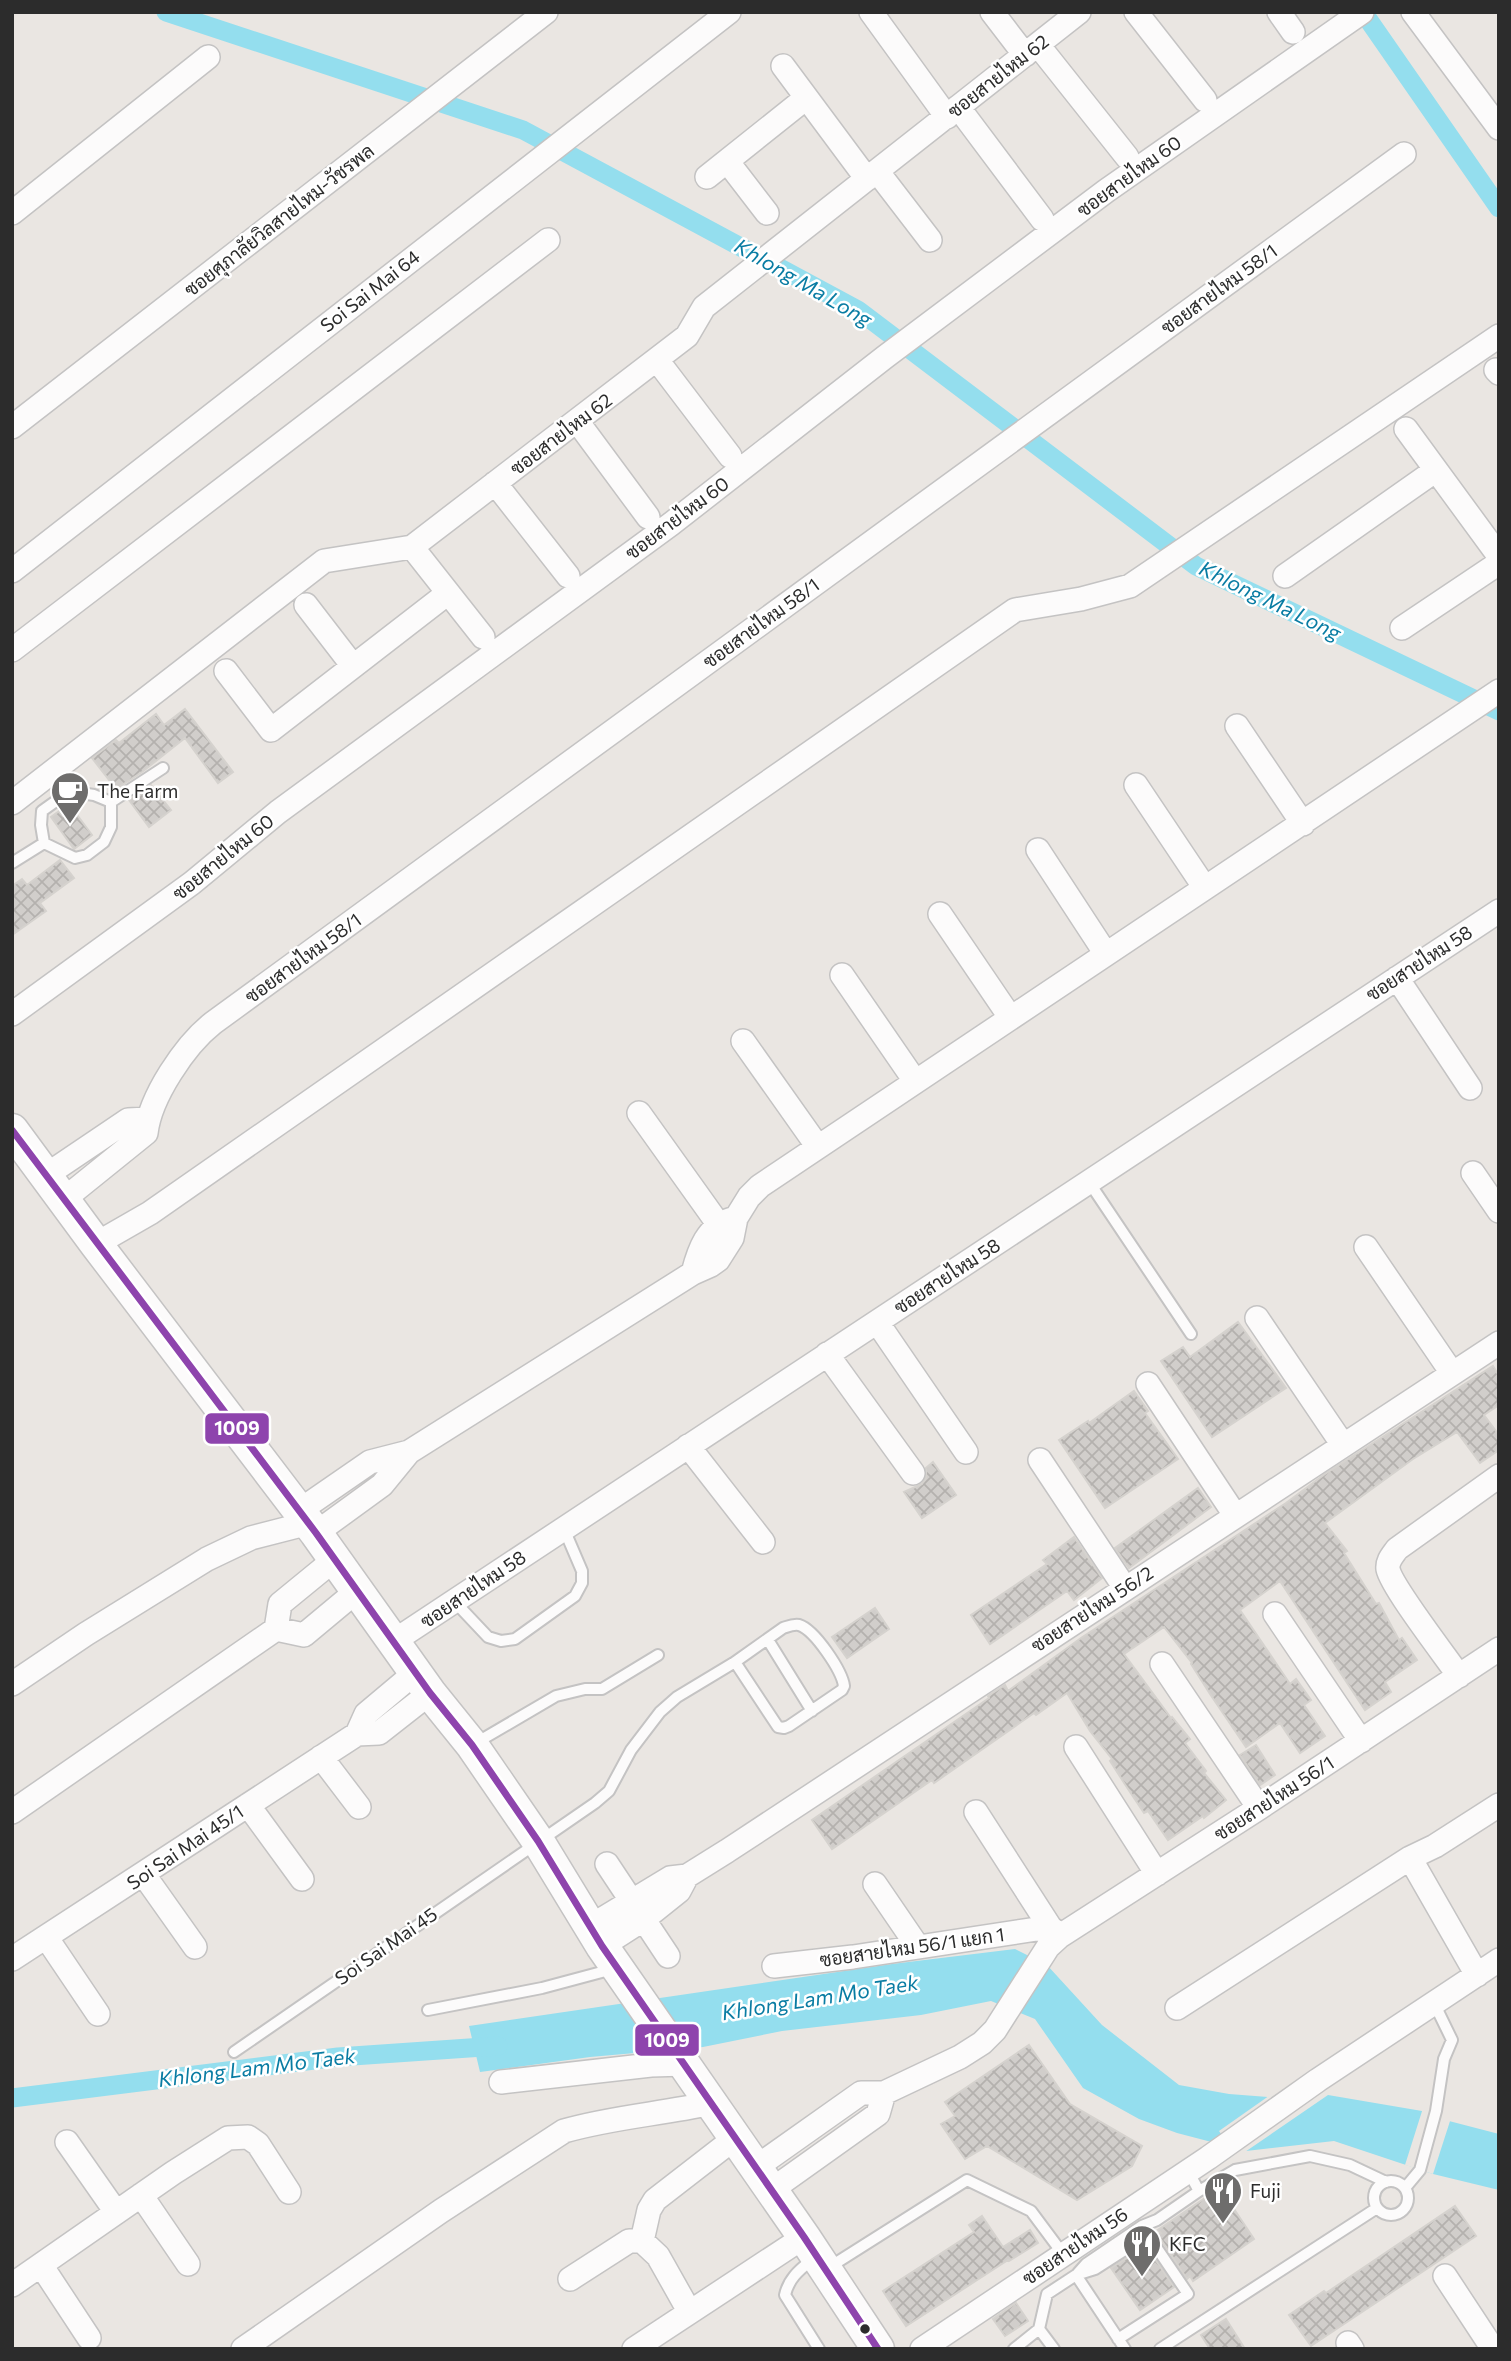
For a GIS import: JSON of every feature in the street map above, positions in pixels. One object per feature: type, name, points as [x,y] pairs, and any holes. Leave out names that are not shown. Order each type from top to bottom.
[{"type":"main road","points":[[16,1142],[54,1188],[308,1522],[471,1745],[538,1841],[610,1958],[816,2254],[878,2349]]},
{"type":"street","name":"ซอยศุภาลัยวิลสายไหม-วัชรพล","points":[[12,427],[546,12]]},
{"type":"street","name":"Soi Sai Mai 64","points":[[12,570],[729,12]]},
{"type":"street","points":[[871,12],[1042,219]]},
{"type":"street","points":[[992,12],[1031,50],[1127,157]]},
{"type":"street","name":"ซอยสายไหม 62","points":[[12,803],[324,561],[412,547],[687,337],[704,307],[1079,12]]},
{"type":"street","points":[[1136,12],[1205,100]]},
{"type":"street","points":[[1279,12],[1293,32]]},
{"type":"street","points":[[1413,12],[1491,102],[1499,128]]},
{"type":"street","name":"ซอยสายไหม 60","points":[[12,1014],[192,883],[278,812],[671,524],[886,356],[1106,191],[1353,18]]},
{"type":"street","points":[[12,213],[208,57]]},
{"type":"street","points":[[782,66],[930,240]]},
{"type":"street","points":[[707,177],[806,97]]},
{"type":"street","name":"ซอยสายไหม 58/1","points":[[54,1188],[146,1133],[147,1119],[187,1047],[213,1023],[1404,154]]},
{"type":"street","points":[[727,161],[767,213]]},
{"type":"street","points":[[12,650],[548,240]]},
{"type":"street","points":[[96,1244],[150,1213],[1015,610],[1081,599],[1130,586],[1499,336]]},
{"type":"street","points":[[657,360],[730,456]]},
{"type":"street","points":[[577,421],[648,517]]},
{"type":"street","points":[[1406,429],[1499,556]]},
{"type":"street","points":[[1285,576],[1436,470]]},
{"type":"street","points":[[495,483],[568,576]]},
{"type":"street","points":[[412,547],[483,637]]},
{"type":"street","points":[[1402,628],[1499,563]]},
{"type":"street","points":[[226,671],[271,730],[448,593]]},
{"type":"street","points":[[306,605],[353,666]]},
{"type":"street","points":[[12,1684],[86,1634],[207,1559],[251,1538],[308,1522],[382,1485],[409,1452],[693,1273],[712,1265],[718,1260],[729,1227],[753,1191],[1499,691]]},
{"type":"street","points":[[1237,726],[1303,824]]},
{"type":"street","points":[[1136,785],[1205,888]]},
{"type":"street","points":[[1038,850],[1106,954]]},
{"type":"street","points":[[940,914],[1010,1017]]},
{"type":"street","name":"ซอยสายไหม 58","points":[[394,1642],[1397,978],[1497,917]]},
{"type":"street","points":[[842,975],[915,1081]]},
{"type":"street","points":[[1397,978],[1471,1088]]},
{"type":"street","points":[[743,1041],[818,1146]]},
{"type":"street","points":[[639,1113],[729,1227]]},
{"type":"street","points":[[1472,1173],[1499,1212]]},
{"type":"street","points":[[1366,1247],[1452,1373]]},
{"type":"street","points":[[1257,1318],[1343,1445]]},
{"type":"street","points":[[877,1322],[966,1452]]},
{"type":"street","name":"ซอยสายไหม 56/2","points":[[610,1958],[638,1910],[679,1891],[687,1876],[1499,1343]]},
{"type":"street","points":[[827,1354],[914,1473]]},
{"type":"street","points":[[1148,1384],[1235,1515]]},
{"type":"street","points":[[688,1447],[763,1542]]},
{"type":"street","points":[[1040,1460],[1125,1588]]},
{"type":"street","points":[[1459,1676],[1398,1588],[1388,1571],[1389,1560],[1397,1549],[1499,1476]]},
{"type":"street","points":[[12,1812],[276,1629],[280,1604],[335,1559]]},
{"type":"street","points":[[276,1629],[304,1635],[358,1591]]},
{"type":"street","points":[[1275,1614],[1361,1741]]},
{"type":"street","name":"ซอยสายไหม 56/1","points":[[1053,1936],[1157,1874],[1499,1649]]},
{"type":"street","points":[[1163,1664],[1259,1808]]},
{"type":"street","name":"Soi Sai Mai 45/1","points":[[12,1959],[357,1734],[379,1733],[423,1682]]},
{"type":"street","points":[[1076,1747],[1157,1874]]},
{"type":"street","points":[[321,1757],[359,1807]]},
{"type":"street","points":[[248,1805],[302,1879]]},
{"type":"street","points":[[1177,2008],[1410,1858],[1435,1846],[1499,1805]]},
{"type":"street","points":[[763,2179],[878,2114],[884,2093],[960,2057],[982,2043],[995,2030],[1053,1936],[976,1812]]},
{"type":"street","points":[[1410,1858],[1477,1975]]},
{"type":"street","points":[[607,1864],[668,1956]]},
{"type":"street","points":[[144,1875],[194,1947]]},
{"type":"street","points":[[875,1884],[918,1947]]},
{"type":"street","name":"ซอยสายไหม 56/1 แยก 1","points":[[774,1966],[918,1947],[1053,1936]]},
{"type":"street","points":[[46,1937],[98,2014]]},
{"type":"street","name":"ซอยสายไหม 56","points":[[922,2349],[1499,1960]]},
{"type":"street","points":[[501,2082],[682,2060]]},
{"type":"street","points":[[243,2349],[452,2204],[564,2131],[711,2103]]},
{"type":"street","points":[[13,2282],[228,2138],[248,2137],[258,2144],[289,2192]]},
{"type":"street","points":[[642,2241],[649,2210],[655,2200],[735,2138]]},
{"type":"street","points":[[67,2142],[116,2212]]},
{"type":"street","points":[[141,2195],[188,2264]]},
{"type":"street","points":[[570,2279],[629,2241],[642,2241],[658,2256],[689,2311]]},
{"type":"street","points":[[634,2349],[689,2311],[816,2254]]},
{"type":"street","points":[[41,2265],[89,2338]]},
{"type":"street","points":[[1445,2276],[1493,2349]]},
{"type":"lane","points":[[111,802],[163,768]]},
{"type":"lane","points":[[44,844],[42,811],[56,801],[74,792],[94,795],[111,802]]},
{"type":"lane","points":[[44,844],[75,858],[87,855],[104,842],[111,827],[111,802]]},
{"type":"lane","points":[[12,863],[44,844]]},
{"type":"lane","points":[[1089,1182],[1191,1334]]},
{"type":"lane","points":[[453,1601],[488,1637],[502,1641],[515,1639],[575,1596],[582,1583],[582,1571],[564,1529]]},
{"type":"lane","name":"Soi Sai Mai 45","points":[[234,2052],[595,1803],[609,1791],[631,1750],[660,1712],[677,1697],[735,1662],[783,1628],[792,1625],[813,1633],[844,1681],[842,1690],[813,1711]]},
{"type":"lane","points":[[735,1662],[778,1727],[784,1728],[813,1711],[768,1640]]},
{"type":"lane","points":[[471,1745],[556,1696],[585,1689],[602,1689],[658,1655]]},
{"type":"lane","points":[[428,2010],[542,1988],[610,1958]]},
{"type":"lane","points":[[1405,2189],[1420,2170],[1436,2111],[1444,2059],[1452,2040],[1434,2003]]},
{"type":"lane","points":[[1014,2349],[1039,2329],[1047,2294],[1142,2226],[1157,2220],[1199,2190],[1235,2170],[1310,2156],[1350,2165],[1385,2182],[1396,2182],[1405,2189],[1408,2200],[1398,2214],[1387,2215],[1374,2203],[1375,2193],[1385,2182]]},
{"type":"lane","points":[[1187,2171],[1199,2190]]},
{"type":"lane","points":[[819,2349],[785,2295],[787,2284],[795,2274],[816,2254],[967,2180],[1031,2211],[1063,2254]]},
{"type":"lane","points":[[1160,2349],[1377,2208]]},
{"type":"lane","points":[[1148,2235],[1188,2294],[1122,2344],[1076,2275],[1095,2269],[1148,2235]]},
{"type":"lane","points":[[1039,2329],[1054,2349]]},
{"type":"water","points":[[1015,1949],[1047,1965],[1102,2025],[1179,2085],[1229,2094],[1268,2097],[1328,2095],[1422,2111],[1499,2134],[1499,2190],[1433,2174],[1334,2141],[1246,2151],[1177,2133],[1139,2119],[1083,2088],[1035,2019],[991,2001],[921,2015],[782,2031],[703,2047],[590,2057],[480,2072],[469,2026],[892,1964]]},
{"type":"pier","points":[[1326,2091],[1328,2095],[1242,2154],[1233,2151],[1219,2131],[1273,2093]]},
{"type":"pier","points":[[1423,2108],[1451,2118],[1433,2174],[1405,2165]]},
{"type":"building","points":[[185,709],[233,772],[218,783],[185,738],[116,789],[92,758],[116,740],[119,743],[156,714],[164,725]]},
{"type":"building","points":[[151,785],[171,810],[149,827],[129,800]]},
{"type":"building","points":[[69,804],[92,835],[74,849],[51,817]]},
{"type":"building","points":[[60,860],[74,878],[40,903],[46,911],[12,935],[12,886],[22,879],[27,885]]},
{"type":"building","points":[[1238,1322],[1286,1388],[1212,1437],[1161,1361],[1183,1347],[1190,1357]]},
{"type":"building","points":[[1493,1366],[1499,1376],[1499,1405],[1484,1415],[1499,1435],[1499,1450],[1480,1463],[1457,1432],[1413,1459],[1325,1523],[1347,1551],[1344,1553],[1376,1604],[1379,1603],[1399,1640],[1402,1638],[1417,1660],[1385,1682],[1391,1692],[1365,1710],[1280,1581],[1240,1610],[1290,1684],[1296,1679],[1311,1700],[1304,1705],[1325,1736],[1300,1753],[1280,1723],[1246,1747],[1192,1663],[1164,1627],[1124,1654],[1171,1718],[1190,1739],[1185,1743],[1226,1800],[1204,1818],[1203,1816],[1168,1840],[1148,1811],[1144,1813],[1110,1761],[1112,1759],[1090,1731],[1067,1693],[934,1783],[932,1780],[832,1849],[812,1820],[989,1698],[988,1696],[1005,1685],[1008,1691],[1081,1638],[1286,1503],[1325,1474]]},
{"type":"building","points":[[1134,1391],[1148,1411],[1145,1413],[1178,1459],[1105,1508],[1059,1440],[1088,1421],[1089,1423]]},
{"type":"building","points":[[933,1462],[956,1495],[922,1518],[904,1492],[922,1484],[926,1478],[926,1468]]},
{"type":"building","points":[[1198,1488],[1211,1507],[1129,1568],[1115,1548]]},
{"type":"building","points":[[1074,1537],[1102,1578],[1074,1600],[1067,1591],[990,1644],[971,1615],[1047,1564],[1043,1560]]},
{"type":"building","points":[[875,1608],[889,1629],[847,1658],[832,1637]]},
{"type":"building","points":[[1256,1745],[1275,1775],[1260,1785],[1240,1755]]},
{"type":"building","points":[[1029,2045],[1070,2104],[1142,2146],[1132,2166],[1077,2200],[987,2146],[965,2159],[941,2124],[955,2116],[945,2102]]},
{"type":"building","points":[[1220,2188],[1254,2239],[1193,2281],[1190,2276],[1187,2279],[1158,2235],[1161,2233],[1158,2230]]},
{"type":"building","points":[[1455,2206],[1476,2236],[1311,2346],[1289,2315]]},
{"type":"building","points":[[982,2216],[1003,2247],[1030,2230],[1038,2243],[906,2326],[883,2291],[974,2232],[969,2225]]},
{"type":"building","name":"KFC","points":[[1146,2246],[1174,2287],[1140,2310],[1111,2268]]},
{"type":"building","points":[[1016,2303],[1028,2321],[1005,2336],[993,2319]]},
{"type":"building","points":[[1226,2319],[1245,2349],[1210,2349],[1201,2335]]},
{"type":"waterway","name":"Khlong Ma Long","points":[[166,12],[523,130],[858,310],[1196,566],[1499,711]]},
{"type":"waterway","points":[[1363,12],[1499,208]]},
{"type":"waterway","name":"Khlong Lam Mo Taek","points":[[12,2098],[338,2057],[498,2046]]},
{"type":"transit line","name":"1009","points":[[12,1130],[316,1533],[430,1693],[472,1745],[538,1841],[602,1946],[804,2237],[878,2349]]},
{"type":"place","name":"The Farm","points":[[70,825]]},
{"type":"place","name":"Fuji","points":[[1223,2225]]},
{"type":"place","name":"KFC","points":[[1142,2278]]}]
